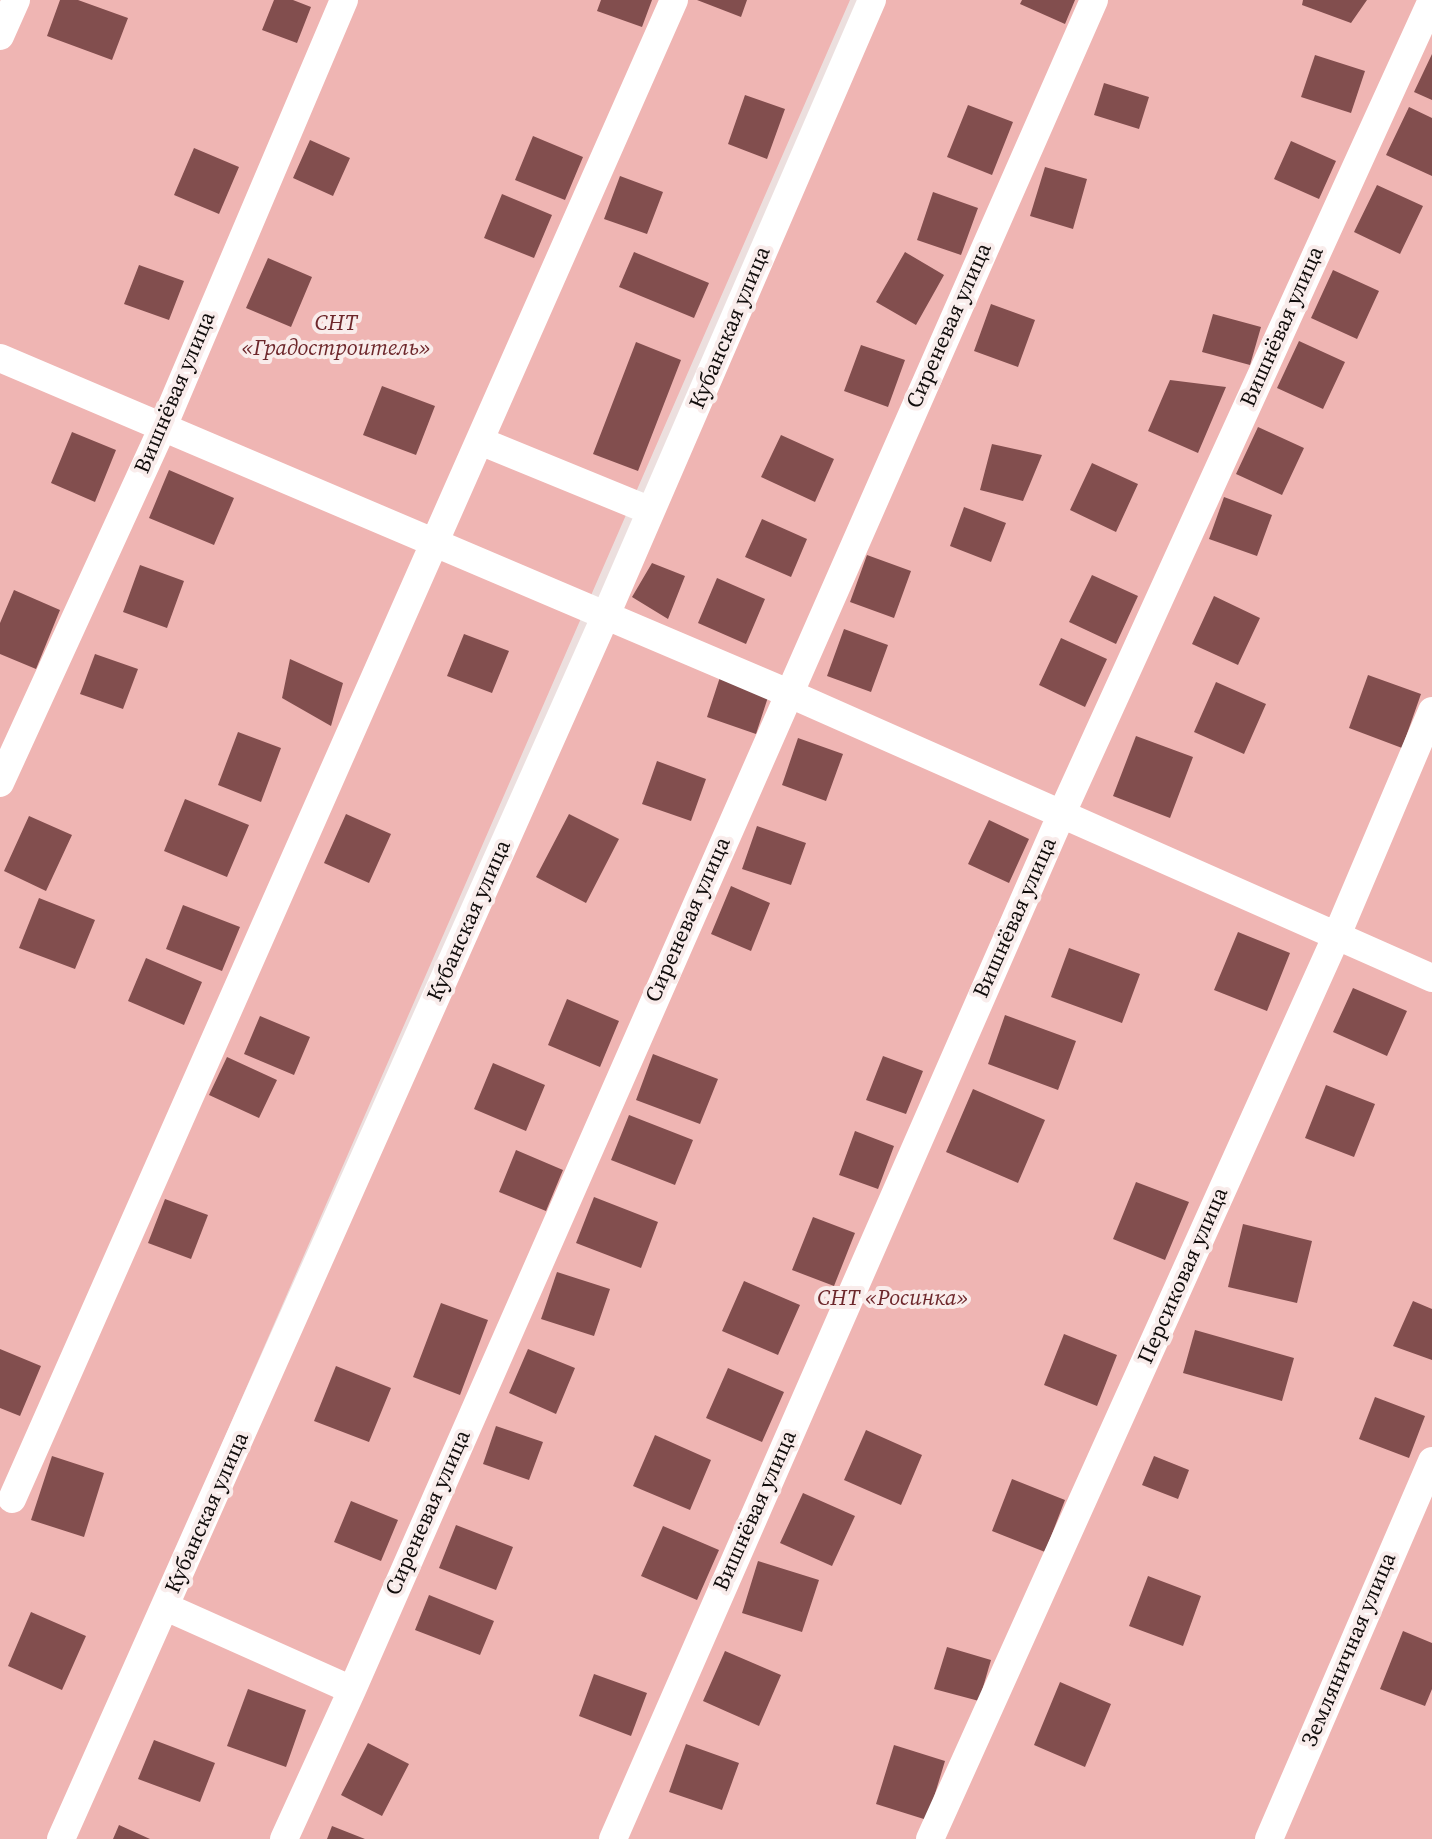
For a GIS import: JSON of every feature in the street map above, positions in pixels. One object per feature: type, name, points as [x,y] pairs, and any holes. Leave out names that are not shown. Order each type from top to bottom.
[{"type":"street","points":[[0,36],[16,0]]},
{"type":"street","name":"Вишнёвая улица","points":[[0,783],[162,429],[344,0]]},
{"type":"street","points":[[12,1499],[674,0]]},
{"type":"street","name":"Кубанская улица","points":[[61,1839],[606,615],[872,0]]},
{"type":"street","name":"Сиреневая улица","points":[[284,1839],[1094,0]]},
{"type":"street","name":"Вишнёвая улица","points":[[613,1839],[1062,813],[1432,1]]},
{"type":"street","points":[[0,358],[788,693],[1432,978]]},
{"type":"street","points":[[480,441],[651,511]]},
{"type":"street","name":"Персиковая улица","points":[[930,1839],[1337,935],[1432,711]]},
{"type":"street","name":"Земляничная улица","points":[[1269,1839],[1432,1461]]},
{"type":"street","points":[[166,1607],[352,1690]]},
{"type":"green space","name":"СНТ «Градостроитель»","points":[[0,0],[850,0],[50,1839],[0,1839]]},
{"type":"green space","name":"СНТ «Росинка»","points":[[872,0],[1432,0],[1432,1839],[61,1839]]},
{"type":"building","points":[[60,0],[78,0],[128,18],[112,60],[47,36]]},
{"type":"building","points":[[274,0],[293,0],[311,7],[297,43],[262,30]]},
{"type":"building","points":[[601,0],[652,0],[642,27],[597,11]]},
{"type":"building","points":[[697,0],[747,0],[741,17]]},
{"type":"building","points":[[1022,0],[1075,0],[1065,24],[1020,4]]},
{"type":"building","points":[[1303,0],[1367,0],[1351,23],[1302,5]]},
{"type":"building","points":[[1432,54],[1432,100],[1414,92]]},
{"type":"building","points":[[1315,55],[1365,71],[1351,113],[1301,97]]},
{"type":"building","points":[[1104,83],[1149,97],[1139,129],[1094,115]]},
{"type":"building","points":[[745,95],[785,109],[767,159],[728,144]]},
{"type":"building","points":[[968,105],[1013,122],[992,175],[947,157]]},
{"type":"building","points":[[1409,107],[1432,118],[1432,176],[1386,155]]},
{"type":"building","points":[[533,136],[583,157],[565,200],[515,180]]},
{"type":"building","points":[[310,140],[350,158],[333,196],[293,178]]},
{"type":"building","points":[[1291,141],[1336,161],[1319,199],[1274,179]]},
{"type":"building","points":[[194,148],[239,167],[219,214],[174,195]]},
{"type":"building","points":[[1045,167],[1087,179],[1073,229],[1030,216]]},
{"type":"building","points":[[620,176],[663,192],[647,234],[604,219]]},
{"type":"building","points":[[1377,185],[1423,206],[1400,254],[1354,232]]},
{"type":"building","points":[[933,192],[978,208],[961,255],[917,240]]},
{"type":"building","points":[[502,194],[552,215],[534,258],[484,238]]},
{"type":"building","points":[[634,252],[709,283],[694,318],[619,287]]},
{"type":"building","points":[[905,252],[944,275],[916,325],[876,302]]},
{"type":"building","points":[[268,258],[312,277],[291,327],[246,308]]},
{"type":"building","points":[[139,265],[184,281],[169,320],[124,304]]},
{"type":"building","points":[[1333,270],[1379,291],[1357,339],[1311,318]]},
{"type":"building","points":[[991,304],[1035,320],[1018,367],[974,351]]},
{"type":"building","points":[[1213,314],[1261,327],[1250,365],[1202,352]]},
{"type":"building","points":[[1299,341],[1345,362],[1323,409],[1277,388]]},
{"type":"building","points":[[636,342],[681,360],[638,471],[593,454]]},
{"type":"building","points":[[861,345],[905,360],[888,407],[844,391]]},
{"type":"building","points":[[1170,380],[1226,387],[1198,453],[1148,431]]},
{"type":"building","points":[[382,386],[435,406],[416,455],[363,435]]},
{"type":"building","points":[[1258,427],[1304,448],[1282,495],[1236,474]]},
{"type":"building","points":[[72,432],[116,450],[95,502],[51,483]]},
{"type":"building","points":[[781,435],[834,459],[815,502],[761,477]]},
{"type":"building","points":[[992,444],[1042,455],[1023,501],[980,490]]},
{"type":"building","points":[[1092,463],[1138,484],[1116,532],[1070,510]]},
{"type":"building","points":[[169,470],[234,498],[214,545],[149,518]]},
{"type":"building","points":[[1224,497],[1272,515],[1257,556],[1209,539]]},
{"type":"building","points":[[964,507],[1006,523],[991,562],[950,546]]},
{"type":"building","points":[[762,519],[807,539],[791,577],[745,557]]},
{"type":"building","points":[[867,555],[911,571],[894,618],[850,602]]},
{"type":"building","points":[[652,563],[685,576],[668,619],[632,597]]},
{"type":"building","points":[[140,565],[184,581],[167,628],[123,612]]},
{"type":"building","points":[[1092,575],[1138,596],[1116,644],[1069,622]]},
{"type":"building","points":[[717,578],[765,599],[746,644],[698,623]]},
{"type":"building","points":[[14,590],[60,610],[36,669],[0,654],[0,623]]},
{"type":"building","points":[[1214,596],[1260,618],[1238,665],[1192,644]]},
{"type":"building","points":[[844,629],[888,645],[871,692],[827,676]]},
{"type":"building","points":[[464,634],[509,651],[492,693],[447,676]]},
{"type":"building","points":[[1061,638],[1107,659],[1085,707],[1039,685]]},
{"type":"building","points":[[95,654],[138,669],[123,709],[80,694]]},
{"type":"building","points":[[290,659],[343,683],[331,726],[282,698]]},
{"type":"building","points":[[721,674],[770,691],[756,734],[707,717]]},
{"type":"building","points":[[1368,675],[1421,694],[1402,748],[1349,728]]},
{"type":"building","points":[[1216,682],[1266,704],[1244,754],[1194,732]]},
{"type":"building","points":[[238,732],[281,748],[261,802],[218,785]]},
{"type":"building","points":[[1136,736],[1193,757],[1170,818],[1113,796]]},
{"type":"building","points":[[798,738],[843,754],[826,801],[782,785]]},
{"type":"building","points":[[657,761],[706,779],[691,821],[642,804]]},
{"type":"building","points":[[185,799],[249,825],[227,877],[164,851]]},
{"type":"building","points":[[346,814],[391,834],[369,883],[324,863]]},
{"type":"building","points":[[569,814],[619,839],[586,903],[536,877]]},
{"type":"building","points":[[29,816],[72,835],[46,891],[4,871]]},
{"type":"building","points":[[989,820],[1029,839],[1009,883],[968,864]]},
{"type":"building","points":[[757,826],[806,843],[791,885],[742,869]]},
{"type":"building","points":[[731,886],[770,903],[751,951],[711,934]]},
{"type":"building","points":[[39,898],[95,920],[75,969],[19,948]]},
{"type":"building","points":[[183,905],[240,927],[222,971],[166,949]]},
{"type":"building","points":[[1238,932],[1290,953],[1267,1011],[1214,990]]},
{"type":"building","points":[[1069,948],[1140,974],[1122,1023],[1051,997]]},
{"type":"building","points":[[146,958],[202,982],[184,1025],[128,1001]]},
{"type":"building","points":[[1353,988],[1407,1011],[1387,1056],[1333,1032]]},
{"type":"building","points":[[567,999],[619,1021],[600,1067],[548,1045]]},
{"type":"building","points":[[1005,1015],[1076,1041],[1058,1090],[988,1064]]},
{"type":"building","points":[[260,1016],[310,1037],[294,1075],[244,1054]]},
{"type":"building","points":[[653,1054],[718,1079],[700,1124],[636,1100]]},
{"type":"building","points":[[883,1056],[923,1071],[906,1114],[866,1100]]},
{"type":"building","points":[[227,1057],[277,1080],[259,1118],[209,1095]]},
{"type":"building","points":[[493,1063],[545,1085],[526,1131],[474,1109]]},
{"type":"building","points":[[1326,1085],[1375,1104],[1354,1157],[1305,1138]]},
{"type":"building","points":[[973,1089],[1045,1120],[1018,1183],[946,1152]]},
{"type":"building","points":[[629,1115],[693,1140],[675,1185],[611,1160]]},
{"type":"building","points":[[855,1131],[894,1146],[878,1189],[839,1175]]},
{"type":"building","points":[[516,1150],[563,1170],[546,1211],[499,1192]]},
{"type":"building","points":[[1136,1182],[1189,1202],[1165,1260],[1113,1239]]},
{"type":"building","points":[[594,1197],[658,1222],[641,1268],[576,1243]]},
{"type":"building","points":[[165,1199],[208,1215],[191,1259],[148,1243]]},
{"type":"building","points":[[813,1217],[855,1233],[834,1286],[792,1270]]},
{"type":"building","points":[[1243,1224],[1312,1241],[1297,1303],[1228,1287]]},
{"type":"building","points":[[557,1272],[610,1289],[594,1336],[541,1319]]},
{"type":"building","points":[[744,1281],[800,1305],[778,1355],[722,1331]]},
{"type":"building","points":[[1413,1301],[1432,1309],[1432,1360],[1393,1346]]},
{"type":"building","points":[[441,1303],[488,1320],[460,1395],[413,1377]]},
{"type":"building","points":[[1195,1330],[1294,1358],[1282,1401],[1183,1373]]},
{"type":"building","points":[[1064,1334],[1117,1355],[1097,1406],[1044,1385]]},
{"type":"building","points":[[0,1349],[41,1366],[20,1416],[0,1408]]},
{"type":"building","points":[[528,1349],[575,1368],[556,1414],[509,1393]]},
{"type":"building","points":[[336,1366],[391,1388],[369,1442],[314,1421]]},
{"type":"building","points":[[728,1368],[784,1392],[762,1442],[706,1418]]},
{"type":"building","points":[[1375,1397],[1425,1416],[1409,1458],[1359,1439]]},
{"type":"building","points":[[496,1426],[543,1442],[529,1480],[483,1464]]},
{"type":"building","points":[[866,1430],[922,1455],[901,1505],[844,1480]]},
{"type":"building","points":[[655,1435],[711,1460],[690,1510],[633,1486]]},
{"type":"building","points":[[52,1456],[104,1473],[84,1537],[31,1520]]},
{"type":"building","points":[[1154,1456],[1189,1470],[1178,1499],[1142,1485]]},
{"type":"building","points":[[1012,1479],[1065,1500],[1045,1552],[992,1531]]},
{"type":"building","points":[[803,1493],[855,1516],[832,1566],[780,1543]]},
{"type":"building","points":[[351,1501],[398,1520],[381,1561],[334,1542]]},
{"type":"building","points":[[456,1525],[513,1547],[496,1590],[439,1568]]},
{"type":"building","points":[[663,1526],[719,1550],[697,1600],[641,1576]]},
{"type":"building","points":[[758,1561],[819,1580],[802,1632],[742,1613]]},
{"type":"building","points":[[1148,1576],[1201,1596],[1183,1646],[1129,1626]]},
{"type":"building","points":[[429,1595],[494,1621],[480,1655],[415,1630]]},
{"type":"building","points":[[31,1612],[86,1636],[62,1690],[8,1666]]},
{"type":"building","points":[[1403,1631],[1432,1643],[1432,1689],[1425,1706],[1380,1689]]},
{"type":"building","points":[[947,1647],[991,1660],[979,1701],[934,1689]]},
{"type":"building","points":[[725,1651],[781,1675],[759,1726],[703,1701]]},
{"type":"building","points":[[594,1674],[647,1693],[631,1736],[579,1716]]},
{"type":"building","points":[[1060,1682],[1111,1704],[1085,1767],[1034,1745]]},
{"type":"building","points":[[248,1689],[306,1710],[286,1767],[227,1746]]},
{"type":"building","points":[[154,1740],[215,1763],[200,1802],[138,1779]]},
{"type":"building","points":[[368,1743],[409,1764],[382,1816],[341,1795]]},
{"type":"building","points":[[686,1744],[739,1763],[722,1810],[669,1792]]},
{"type":"building","points":[[894,1745],[945,1761],[927,1820],[876,1804]]},
{"type":"building","points":[[119,1825],[150,1839],[113,1839]]},
{"type":"building","points":[[332,1826],[365,1839],[327,1839]]}]
